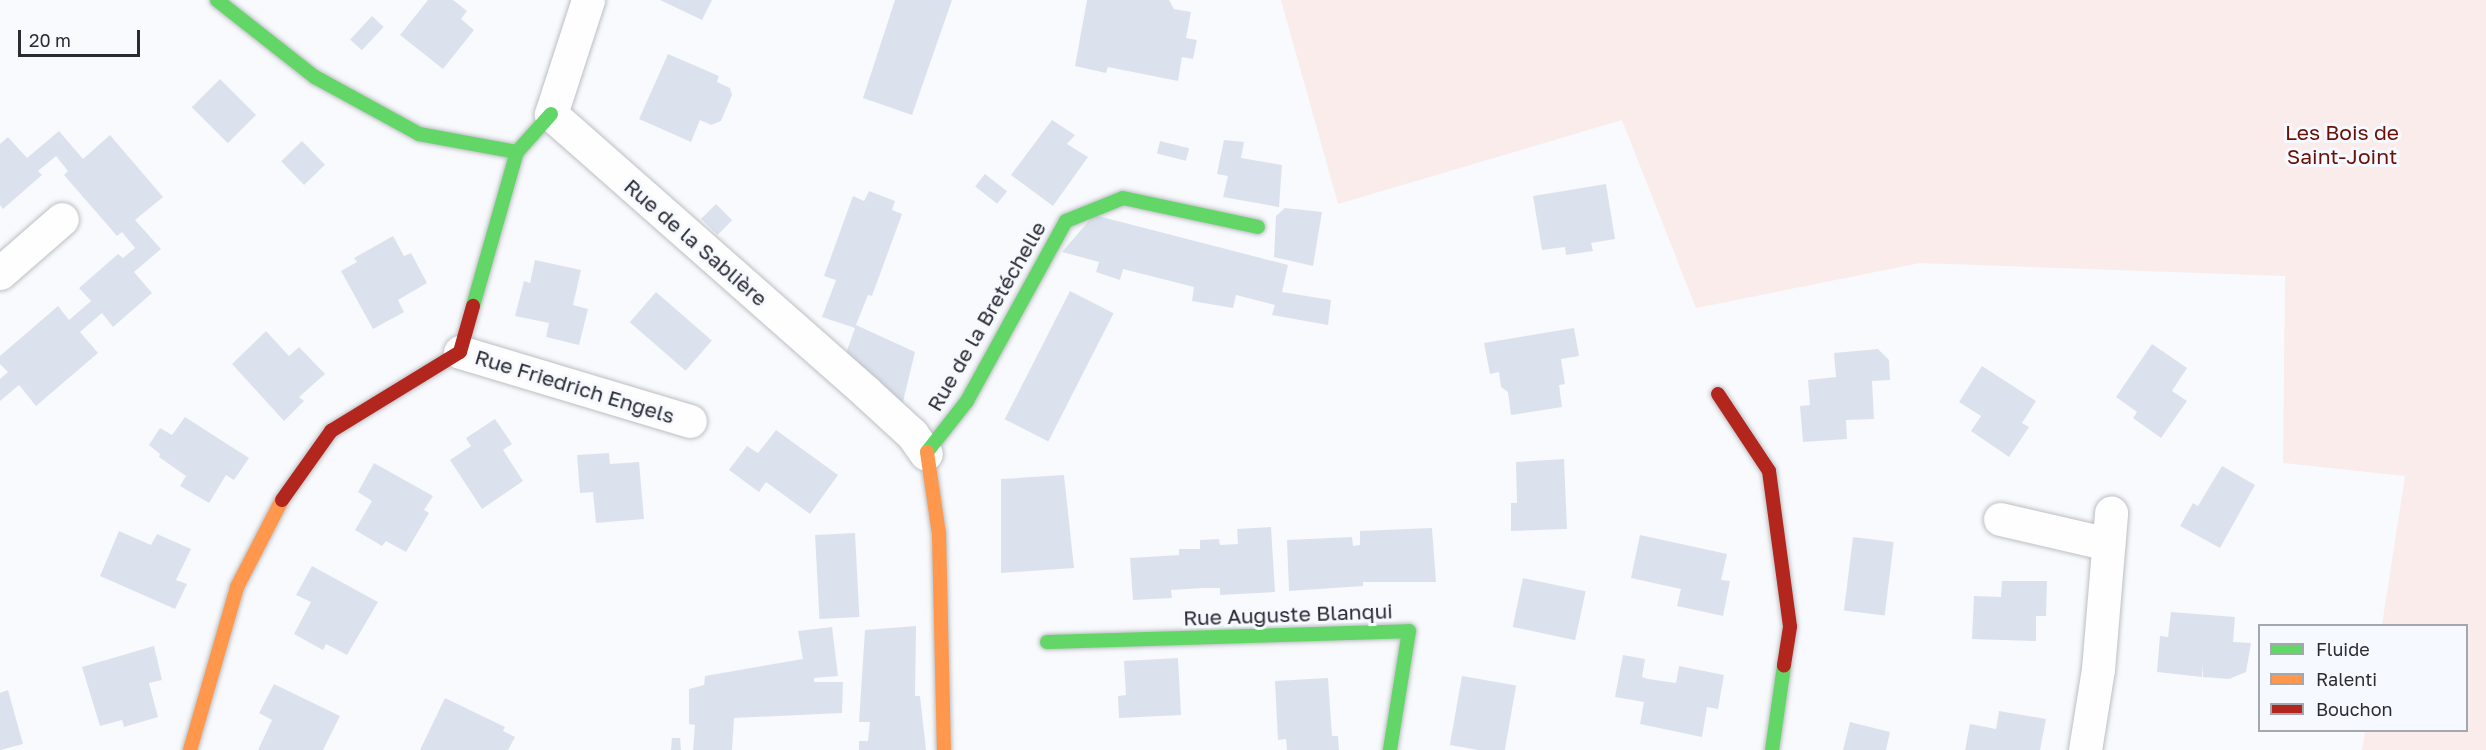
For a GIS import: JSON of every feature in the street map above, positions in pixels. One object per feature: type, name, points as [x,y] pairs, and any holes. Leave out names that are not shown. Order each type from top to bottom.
[{"type":"street","points":[[217,0],[315,77],[419,134],[517,152]]},
{"type":"street","points":[[551,114],[588,0]]},
{"type":"street","name":"Rue Friedrich Engels","points":[[190,750],[237,587],[282,500],[331,431],[460,351],[517,152],[551,114]]},
{"type":"street","name":"Rue de la Sablière","points":[[551,114],[865,391],[912,434],[926,454]]},
{"type":"street","name":"Rue de la Bretéchelle","points":[[926,454],[967,401],[1066,221],[1123,198],[1258,227]]},
{"type":"street","points":[[0,273],[62,219]]},
{"type":"street","name":"Rue Friedrich Engels","points":[[460,351],[690,421]]},
{"type":"street","points":[[1718,394],[1769,471],[1790,627],[1772,750]]},
{"type":"street","points":[[926,454],[939,534],[944,750]]},
{"type":"street","points":[[2000,519],[2110,529],[2098,669],[2085,750]]},
{"type":"street","name":"Rue Auguste Blanqui","points":[[1047,642],[1408,631],[1390,750]]},
{"type":"green space","name":"Les Bois de Saint-Joint","points":[[1281,0],[2486,0],[2486,750],[2362,750],[2365,732],[2468,732],[2468,624],[2382,624],[2405,476],[2283,463],[2285,276],[1920,263],[1696,308],[1622,120],[1338,204]]},
{"type":"building","points":[[428,0],[453,0],[467,11],[461,19],[474,30],[443,69],[400,35]]},
{"type":"building","points":[[660,0],[712,0],[702,20]]},
{"type":"building","points":[[895,0],[952,0],[912,115],[863,98]]},
{"type":"building","points":[[1087,0],[1169,0],[1174,9],[1191,12],[1186,38],[1197,40],[1193,59],[1182,57],[1178,81],[1108,67],[1106,73],[1075,66]]},
{"type":"building","points":[[372,16],[384,27],[362,50],[350,39]]},
{"type":"building","points":[[668,54],[719,76],[717,82],[730,88],[732,95],[721,121],[711,125],[700,120],[691,142],[639,119]]},
{"type":"building","points":[[220,79],[256,115],[228,143],[192,107]]},
{"type":"building","points":[[1052,120],[1075,135],[1067,144],[1088,157],[1053,206],[1011,175]]},
{"type":"building","points":[[59,131],[83,159],[110,135],[163,197],[135,220],[161,249],[134,272],[152,293],[113,327],[102,313],[80,332],[98,353],[36,406],[19,385],[0,401],[0,379],[8,372],[0,364],[0,356],[58,306],[69,320],[91,301],[79,288],[118,254],[123,258],[135,248],[122,232],[117,236],[64,175],[68,171],[56,156],[38,171],[42,175],[3,209],[0,205],[0,144],[8,137],[27,158]]},
{"type":"building","points":[[1224,140],[1244,142],[1241,158],[1282,165],[1279,207],[1223,197],[1228,176],[1217,174]]},
{"type":"building","points":[[302,141],[325,165],[304,185],[281,161]]},
{"type":"building","points":[[1160,141],[1189,148],[1186,161],[1157,154]]},
{"type":"building","points":[[985,174],[1007,191],[997,204],[975,187]]},
{"type":"building","points":[[1606,184],[1615,239],[1591,243],[1593,251],[1566,255],[1565,247],[1542,250],[1533,196]]},
{"type":"building","points":[[869,191],[895,201],[892,210],[902,214],[872,296],[868,295],[856,325],[915,352],[902,406],[844,359],[855,328],[822,317],[836,280],[824,276],[853,196],[864,201]]},
{"type":"building","points":[[716,204],[732,220],[717,235],[701,219]]},
{"type":"building","points":[[1285,208],[1322,212],[1313,266],[1274,257],[1276,216]]},
{"type":"building","points":[[1094,215],[1288,265],[1282,292],[1331,300],[1328,325],[1272,315],[1275,305],[1236,295],[1233,308],[1192,301],[1194,287],[1123,269],[1120,280],[1096,272],[1099,262],[1062,252]]},
{"type":"building","points":[[393,236],[404,256],[411,253],[427,283],[398,300],[404,312],[373,329],[341,271],[357,262],[354,258]]},
{"type":"building","points":[[535,260],[581,270],[573,305],[588,309],[579,345],[546,337],[549,323],[515,316],[524,281],[530,283]]},
{"type":"building","points":[[1070,291],[1114,313],[1048,442],[1005,419]]},
{"type":"building","points":[[656,292],[712,341],[686,371],[630,322]]},
{"type":"building","points":[[1574,328],[1579,356],[1561,359],[1565,384],[1559,385],[1562,407],[1511,415],[1508,392],[1501,387],[1499,372],[1490,374],[1484,343]]},
{"type":"building","points":[[266,331],[289,356],[299,347],[325,374],[299,397],[304,401],[284,421],[232,364]]},
{"type":"building","points":[[2152,344],[2187,368],[2172,391],[2187,401],[2161,438],[2133,418],[2137,412],[2116,397]]},
{"type":"building","points":[[1878,349],[1889,360],[1890,380],[1872,381],[1874,419],[1846,420],[1847,439],[1803,442],[1800,406],[1810,405],[1808,380],[1836,377],[1834,353]]},
{"type":"building","points":[[1982,366],[2036,401],[2022,423],[2029,427],[2009,457],[1971,431],[1981,416],[1959,402]]},
{"type":"building","points":[[185,417],[249,458],[234,480],[226,475],[209,503],[180,486],[186,476],[159,457],[160,454],[149,445],[160,428],[172,435]]},
{"type":"building","points":[[495,419],[512,444],[503,450],[523,481],[482,509],[450,460],[471,446],[466,438]]},
{"type":"building","points":[[776,430],[838,475],[810,514],[766,482],[759,492],[729,470],[747,446],[758,453]]},
{"type":"building","points":[[609,453],[610,464],[639,462],[644,519],[596,523],[593,492],[580,493],[577,455]]},
{"type":"building","points":[[1564,459],[1567,529],[1511,531],[1511,503],[1517,503],[1516,462]]},
{"type":"building","points":[[374,463],[433,496],[424,510],[429,513],[406,552],[386,541],[382,546],[355,530],[372,501],[358,492]]},
{"type":"building","points":[[2222,466],[2255,485],[2220,548],[2180,526],[2193,503],[2198,506]]},
{"type":"building","points":[[1064,475],[1074,568],[1001,573],[1001,479]]},
{"type":"building","points":[[1271,527],[1275,592],[1220,595],[1220,588],[1203,588],[1171,590],[1172,598],[1133,600],[1130,558],[1179,555],[1179,549],[1200,549],[1200,540],[1219,539],[1220,545],[1238,544],[1237,529]]},
{"type":"building","points":[[1432,528],[1436,582],[1363,582],[1363,586],[1289,591],[1287,540],[1352,537],[1353,546],[1360,545],[1360,531]]},
{"type":"building","points":[[119,531],[151,545],[157,534],[191,549],[176,580],[187,584],[175,609],[100,576]]},
{"type":"building","points":[[855,533],[859,617],[819,619],[815,535]]},
{"type":"building","points":[[1640,535],[1727,554],[1721,580],[1730,581],[1723,616],[1677,606],[1681,589],[1631,578]]},
{"type":"building","points":[[1853,537],[1894,542],[1885,615],[1844,610]]},
{"type":"building","points":[[312,566],[378,602],[347,655],[326,644],[323,650],[294,634],[311,602],[296,595]]},
{"type":"building","points":[[1523,578],[1586,591],[1575,640],[1513,627]]},
{"type":"building","points":[[2002,581],[2047,581],[2046,616],[2036,616],[2036,641],[1972,639],[1974,596],[2001,597]]},
{"type":"building","points":[[2171,612],[2235,617],[2233,642],[2251,643],[2246,672],[2229,679],[2203,677],[2203,664],[2202,677],[2157,672],[2160,636],[2168,637]]},
{"type":"building","points":[[916,626],[915,696],[920,696],[926,750],[859,750],[859,741],[868,741],[870,722],[859,722],[865,630]]},
{"type":"building","points":[[832,627],[838,676],[814,678],[814,682],[843,682],[842,713],[734,718],[732,750],[693,750],[695,725],[689,724],[689,689],[704,685],[705,676],[803,659],[798,631]]},
{"type":"building","points":[[154,646],[162,680],[149,683],[158,717],[124,727],[122,720],[100,726],[82,667]]},
{"type":"building","points":[[1623,655],[1645,659],[1642,677],[1648,679],[1676,683],[1679,666],[1724,675],[1718,709],[1707,707],[1702,737],[1640,724],[1644,702],[1615,697]]},
{"type":"building","points":[[1178,658],[1181,715],[1119,718],[1118,696],[1126,695],[1124,661]]},
{"type":"building","points":[[1462,676],[1516,686],[1505,750],[1479,750],[1450,745]]},
{"type":"building","points":[[1328,678],[1332,736],[1338,736],[1339,750],[1287,750],[1286,739],[1278,740],[1275,681]]},
{"type":"building","points":[[274,684],[340,716],[323,750],[258,750],[272,720],[259,713]]},
{"type":"building","points":[[8,690],[23,744],[0,750],[0,693]]},
{"type":"building","points":[[445,698],[505,727],[503,731],[515,737],[508,750],[420,750]]},
{"type":"building","points":[[1999,711],[2046,719],[2040,750],[1965,750],[1970,724],[1996,729]]},
{"type":"building","points":[[1850,722],[1890,732],[1886,750],[1843,750]]},
{"type":"building","points":[[672,738],[680,738],[681,750],[671,750]]},
{"type":"traffic: fast","points":[[217,0],[315,77],[419,134],[517,152]]},
{"type":"traffic: fast","points":[[473,306],[517,152],[551,114]]},
{"type":"traffic: fast","points":[[927,452],[967,401],[1066,221],[1123,198],[1258,227]]},
{"type":"traffic: fast","points":[[1047,642],[1409,631],[1390,750]]},
{"type":"traffic: fast","points":[[1772,750],[1784,666]]},
{"type":"traffic: slow","points":[[927,452],[939,534],[944,750]]},
{"type":"traffic: slow","points":[[190,750],[237,587],[282,500]]},
{"type":"traffic: jam","points":[[282,500],[331,431],[460,352],[473,306]]},
{"type":"traffic: jam","points":[[1718,394],[1769,471],[1790,627],[1784,666]]}]
